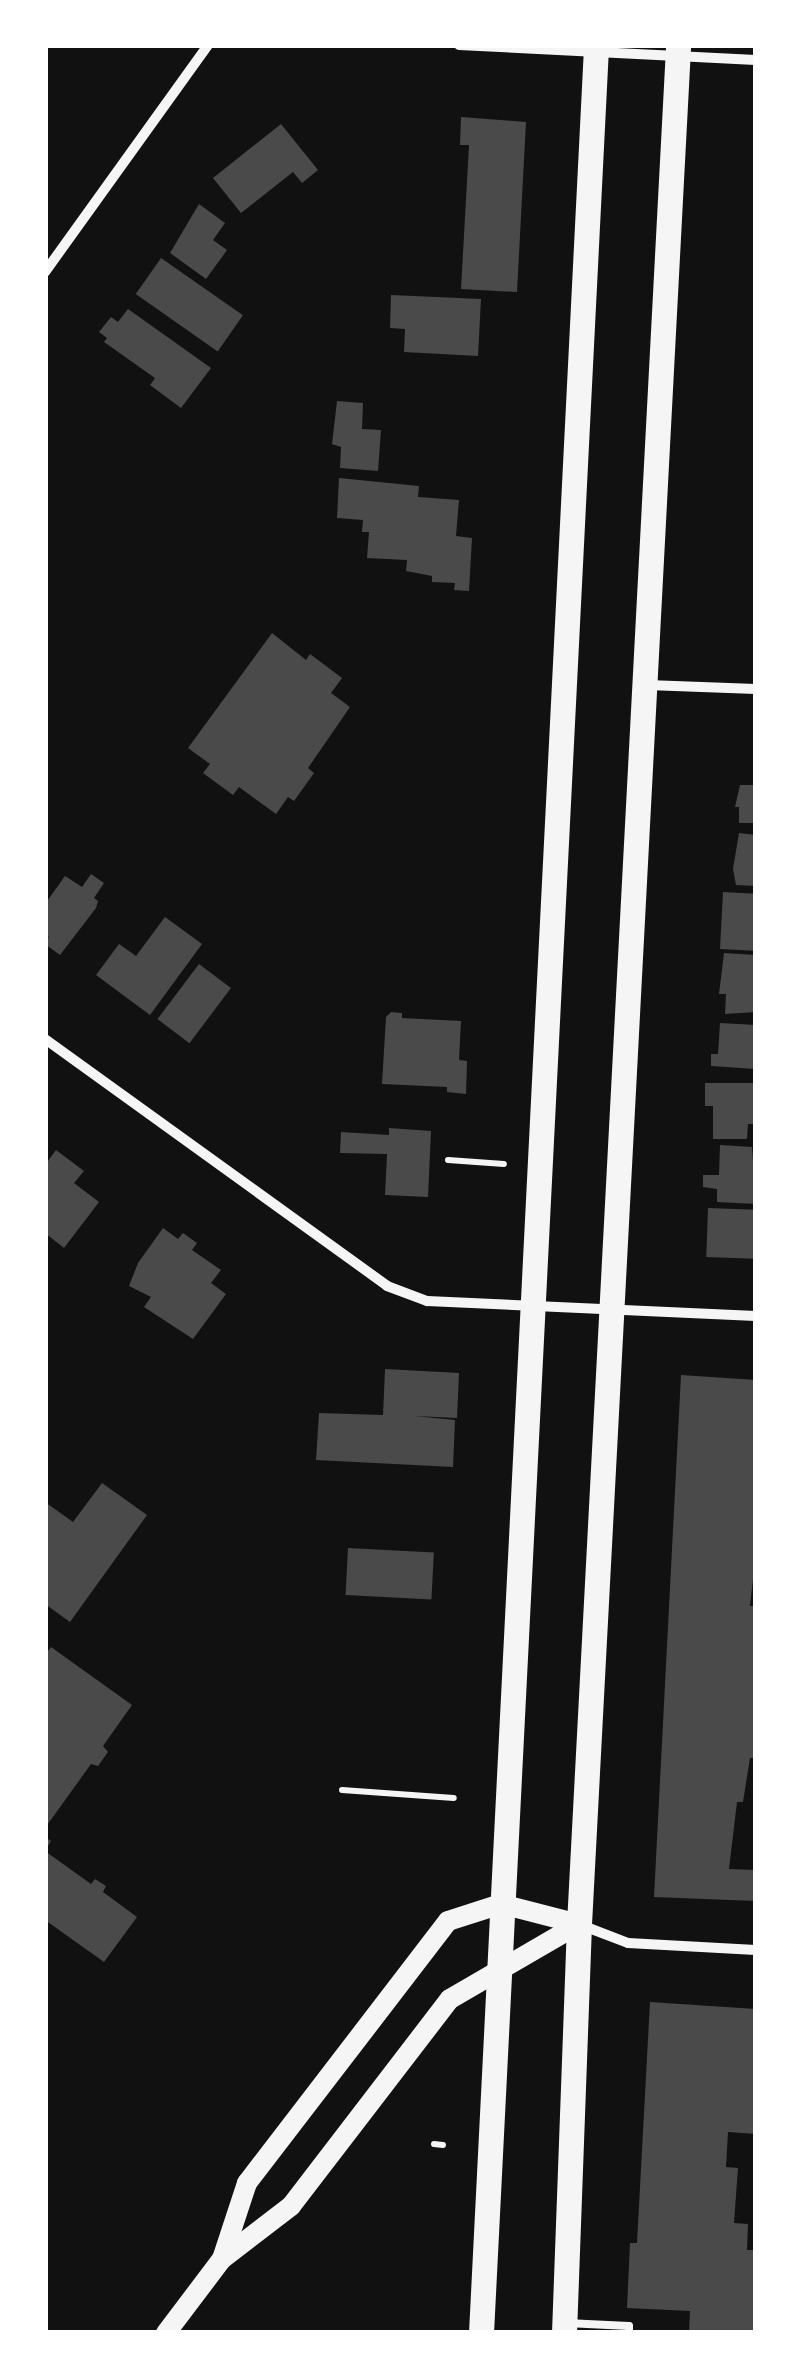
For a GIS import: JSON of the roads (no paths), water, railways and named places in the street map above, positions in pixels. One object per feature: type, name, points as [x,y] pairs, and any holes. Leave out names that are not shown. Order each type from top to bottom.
[{"type":"main road","points":[[480,2333],[596,50]]},
{"type":"main road","points":[[564,2328],[579,1924],[678,51]]},
{"type":"main road","points":[[222,2259],[248,2183],[448,1922],[501,1904],[579,1924]]},
{"type":"main road","points":[[166,2333],[222,2259],[291,2206],[450,1998],[498,1974],[579,1924]]},
{"type":"street","points":[[45,272],[208,45]]},
{"type":"street","points":[[459,45],[678,51],[756,60]]},
{"type":"street","points":[[646,684],[756,689]]},
{"type":"street","points":[[45,1039],[388,1286],[427,1301],[756,1316]]},
{"type":"street","points":[[579,1924],[628,1943],[756,1950]]},
{"type":"lane","points":[[564,2328],[630,2326],[629,2333]]}]
